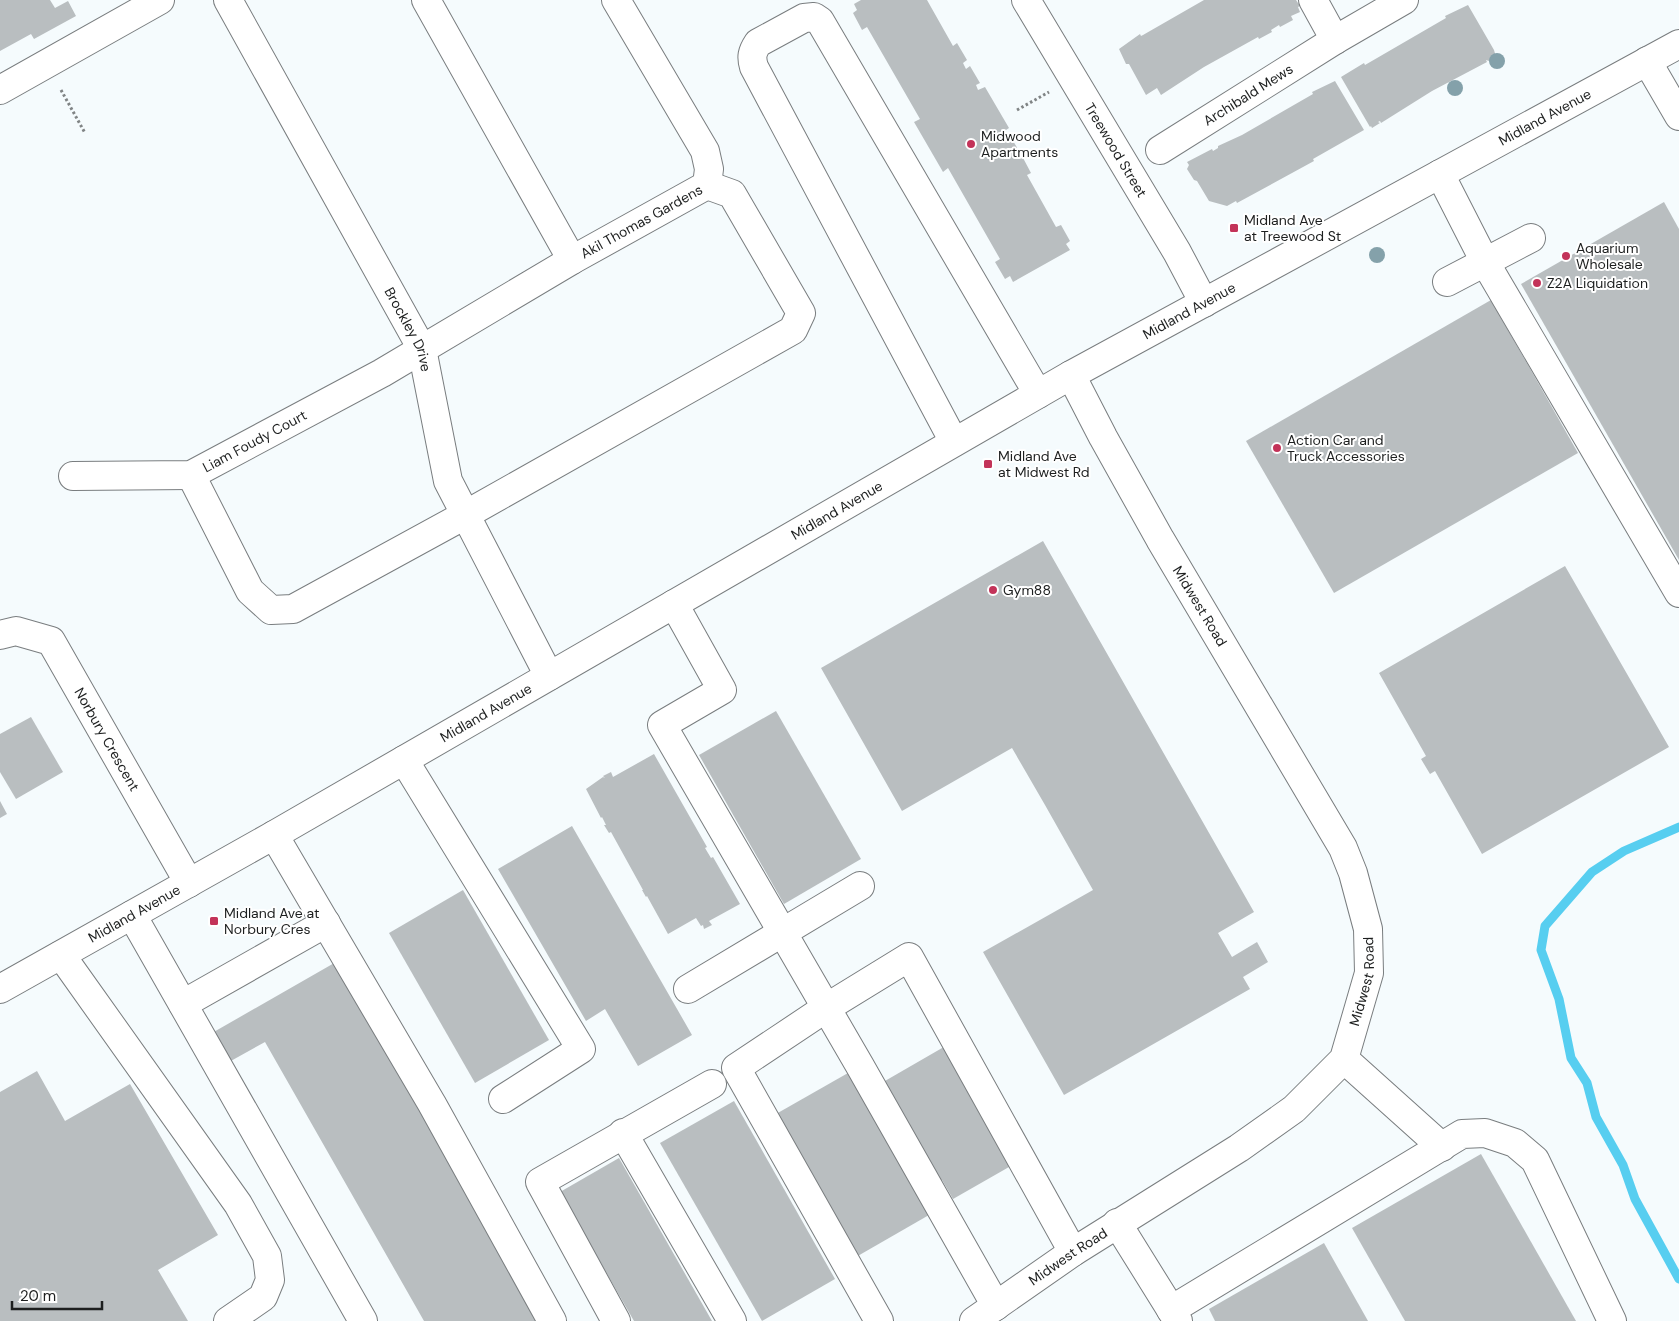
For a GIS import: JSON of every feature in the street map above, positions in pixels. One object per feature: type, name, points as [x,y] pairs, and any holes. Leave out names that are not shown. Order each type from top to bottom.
[{"type":"street","points":[[0,90],[160,0]]},
{"type":"street","name":"Brockley Drive","points":[[228,0],[422,349],[448,481],[549,676]]},
{"type":"street","points":[[426,0],[572,260]]},
{"type":"street","name":"Akil Thomas Gardens","points":[[422,349],[572,260],[706,185],[709,169],[705,151],[616,0]]},
{"type":"street","name":"Treewood Street","points":[[1026,0],[1177,252],[1204,302]]},
{"type":"street","points":[[1313,0],[1335,40]]},
{"type":"street","name":"Archibald Mews","points":[[1160,150],[1335,40],[1404,0]]},
{"type":"street","points":[[954,442],[754,67],[753,50],[758,43],[804,18],[814,18],[820,21],[1038,394]]},
{"type":"street","name":"Midland Avenue","points":[[0,989],[404,760],[1071,375],[1679,44]]},
{"type":"street","points":[[1647,61],[1679,116]]},
{"type":"street","points":[[1440,174],[1485,262],[1679,594]]},
{"type":"street","points":[[191,475],[250,591],[271,610],[293,609],[465,515],[793,330],[801,313],[732,194],[706,185]]},
{"type":"street","points":[[1447,282],[1531,238]]},
{"type":"street","name":"Liam Foudy Court","points":[[73,476],[191,475],[382,373],[422,349]]},
{"type":"street","name":"Midwest Road","points":[[974,1321],[1073,1252],[1239,1148],[1294,1109],[1344,1059],[1368,973],[1368,929],[1353,873],[1343,848],[1160,539],[1071,375]]},
{"type":"street","points":[[674,604],[722,690],[662,725],[996,1306]]},
{"type":"street","name":"Norbury Crescent","points":[[0,635],[16,631],[50,641],[189,883]]},
{"type":"street","points":[[404,760],[581,1049],[503,1099]]},
{"type":"street","points":[[274,834],[432,1104],[552,1321]]},
{"type":"street","points":[[688,989],[860,886]]},
{"type":"street","points":[[132,915],[363,1321]]},
{"type":"street","points":[[183,1004],[326,923]]},
{"type":"street","points":[[61,955],[238,1204],[267,1256],[270,1280],[263,1297],[228,1321]]},
{"type":"street","points":[[879,1321],[736,1068],[826,1008],[909,957],[1073,1252]]},
{"type":"street","points":[[1344,1059],[1442,1147]]},
{"type":"street","points":[[616,1321],[540,1182],[712,1084]]},
{"type":"street","points":[[623,1133],[732,1321]]},
{"type":"street","points":[[1118,1224],[1174,1315],[1462,1134],[1485,1133],[1515,1143],[1535,1160],[1612,1321]]},
{"type":"path","points":[[1017,110],[1073,78]]},
{"type":"path","points":[[60,89],[85,133]]},
{"type":"building","points":[[0,0],[50,0],[55,8],[68,1],[76,16],[34,39],[31,34],[0,51]]},
{"type":"building","name":"Midwood Apartments","points":[[861,0],[927,0],[953,46],[957,43],[967,60],[963,63],[966,69],[970,66],[980,83],[976,85],[978,90],[985,87],[1009,128],[1003,132],[1005,137],[1009,134],[1019,151],[1015,153],[1018,159],[1022,156],[1031,173],[1027,175],[1056,227],[1061,225],[1070,241],[1066,244],[1070,250],[1013,282],[1010,276],[1005,279],[995,262],[1000,259],[948,168],[943,172],[914,122],[920,119],[867,27],[862,30],[853,13],[857,10],[854,4]]},
{"type":"building","points":[[1204,0],[1296,0],[1300,6],[1298,7],[1300,12],[1291,16],[1293,20],[1280,27],[1279,25],[1271,30],[1272,32],[1259,39],[1258,37],[1204,67],[1161,95],[1157,88],[1146,95],[1129,64],[1126,64],[1119,49],[1140,34],[1141,36],[1143,35]]},
{"type":"building","points":[[1468,5],[1494,50],[1496,57],[1489,61],[1486,60],[1487,62],[1432,91],[1381,123],[1380,121],[1378,122],[1380,123],[1372,128],[1370,127],[1341,77],[1446,18],[1445,16]]},
{"type":"building","points":[[1335,81],[1364,130],[1313,159],[1314,161],[1237,203],[1236,201],[1227,206],[1209,201],[1187,169],[1189,165],[1187,162],[1212,149],[1213,151],[1218,146],[1242,135],[1313,94],[1312,92]]},
{"type":"building","points":[[1664,202],[1679,229],[1679,560],[1521,284]]},
{"type":"building","points":[[1491,300],[1578,453],[1334,593],[1246,441]]},
{"type":"building","points":[[1043,541],[1254,912],[1218,933],[1232,957],[1257,942],[1268,962],[1243,977],[1250,989],[1064,1095],[983,952],[1093,890],[1045,805],[1012,748],[902,811],[821,668]]},
{"type":"building","points":[[1565,566],[1669,747],[1482,854],[1435,771],[1430,774],[1421,759],[1426,756],[1379,673]]},
{"type":"building","points":[[776,711],[861,859],[784,904],[699,755]]},
{"type":"building","points":[[31,717],[63,772],[16,799],[0,772],[0,734]]},
{"type":"building","points":[[654,754],[707,847],[705,848],[711,858],[713,857],[740,904],[709,921],[712,925],[704,929],[703,925],[701,926],[696,918],[668,934],[611,832],[609,833],[604,825],[606,825],[586,789],[603,777],[605,778],[603,776],[611,772],[613,777]]},
{"type":"building","points":[[0,801],[7,814],[0,818]]},
{"type":"building","points":[[572,826],[692,1035],[638,1066],[605,1009],[586,1021],[498,869]]},
{"type":"building","points":[[463,890],[549,1040],[475,1083],[389,933]]},
{"type":"building","points":[[336,962],[540,1321],[424,1321],[265,1042],[229,1062],[212,1033]]},
{"type":"building","points":[[949,1044],[1016,1163],[953,1199],[942,1180],[935,1184],[878,1085]]},
{"type":"building","points":[[37,1071],[65,1121],[130,1084],[218,1235],[158,1270],[188,1321],[0,1321],[0,1092]]},
{"type":"building","points":[[848,1073],[929,1215],[856,1257],[776,1114]]},
{"type":"building","points":[[734,1101],[835,1279],[762,1321],[660,1143]]},
{"type":"building","points":[[1481,1154],[1576,1321],[1405,1321],[1352,1228]]},
{"type":"building","points":[[619,1158],[712,1321],[634,1321],[560,1192]]},
{"type":"building","points":[[1324,1243],[1368,1321],[1215,1321],[1209,1309]]},
{"type":"waterway","points":[[1679,827],[1624,851],[1592,872],[1545,926],[1541,950],[1559,999],[1571,1058],[1587,1083],[1596,1117],[1623,1165],[1635,1199],[1679,1279]]},
{"type":"place","name":"Midwood Apartments","points":[[971,144]]},
{"type":"place","name":"Midland Ave at Treewood St","points":[[1234,228]]},
{"type":"place","name":"Aquarium Wholesale","points":[[1566,256]]},
{"type":"place","name":"Z2A Liquidation","points":[[1537,283]]},
{"type":"place","name":"Action Car and Truck Accessories","points":[[1277,448]]},
{"type":"place","name":"Midland Ave at Midwest Rd","points":[[988,464]]},
{"type":"place","name":"Gym88","points":[[993,590]]},
{"type":"place","name":"Midland Ave at Norbury Cres","points":[[214,921]]}]
